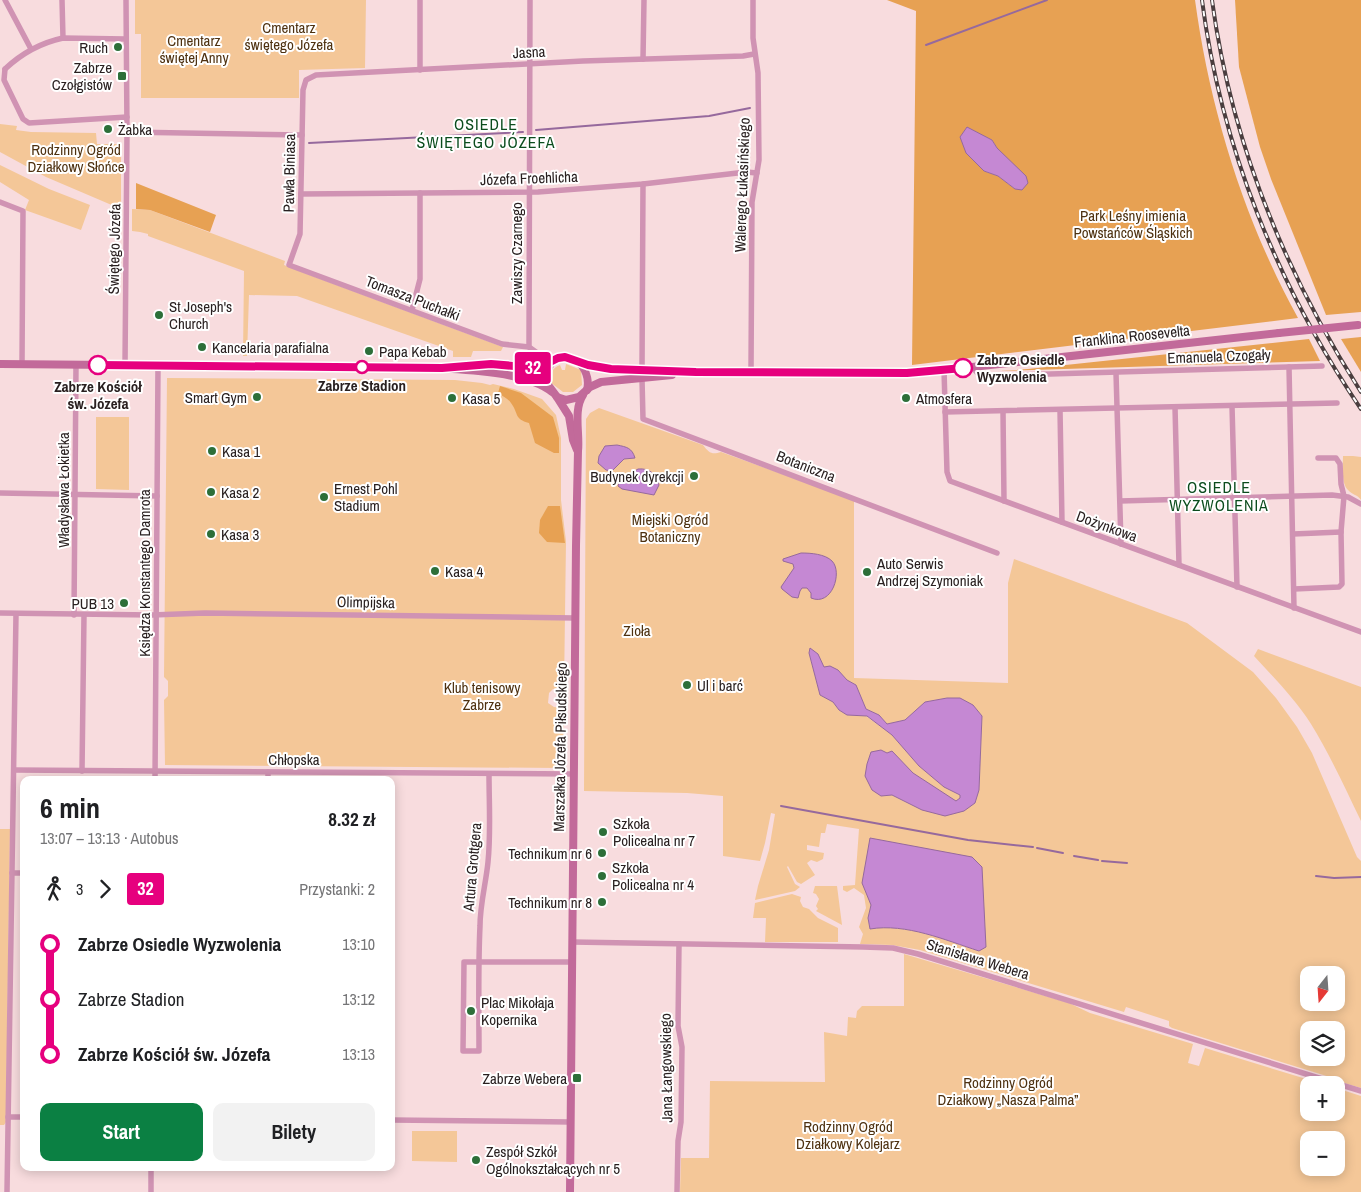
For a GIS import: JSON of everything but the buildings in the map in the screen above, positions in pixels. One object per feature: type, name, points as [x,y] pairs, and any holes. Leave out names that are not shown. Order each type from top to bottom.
[{"type":"street","points":[[5,0],[31,49]]},
{"type":"street","points":[[62,0],[63,38]]},
{"type":"street","name":"Świętego Józefa","points":[[125,366],[126,0]]},
{"type":"street","points":[[420,0],[420,70]]},
{"type":"street","name":"Zawiszy Czarnego","points":[[529,347],[530,0]]},
{"type":"street","points":[[644,0],[644,59]]},
{"type":"street","name":"Walerego Łukasińskiego","points":[[751,372],[753,196],[759,160],[758,73],[754,54],[753,0]]},
{"type":"street","points":[[126,39],[63,38],[31,49],[3,67],[4,80],[23,118],[29,123],[127,117]]},
{"type":"street","name":"Jasna","points":[[306,80],[316,75],[744,56],[754,54]]},
{"type":"street","name":"Pawła Biniasa","points":[[289,265],[300,234],[302,135],[306,80]]},
{"type":"street","points":[[127,132],[302,135]]},
{"type":"street","name":"Józefa Froehlicha","points":[[301,194],[529,193],[643,184],[746,172],[757,173]]},
{"type":"street","points":[[642,370],[643,184]]},
{"type":"street","points":[[412,310],[420,279],[420,193]]},
{"type":"street","points":[[0,202],[23,211],[22,365]]},
{"type":"street","name":"Tomasza Puchałki","points":[[289,265],[502,344],[529,347]]},
{"type":"street","name":"Franklina Roosevelta","points":[[577,361],[594,367],[642,370],[898,373],[944,370],[1360,324]]},
{"type":"street","points":[[529,347],[536,352]]},
{"type":"street","points":[[0,364],[442,368],[491,364],[538,368],[558,358],[565,357],[577,361],[586,372],[588,381],[585,392],[570,400],[555,394],[541,385],[500,374],[442,368]]},
{"type":"street","points":[[551,362],[546,376],[548,385],[555,394]]},
{"type":"street","name":"Władysława Łokietka","points":[[74,614],[76,365]]},
{"type":"street","name":"Księdza Konstantego Damrota","points":[[155,776],[158,366]]},
{"type":"street","points":[[1289,366],[1294,608]]},
{"type":"street","name":"Emanuela Czogały","points":[[972,367],[980,376],[1322,366]]},
{"type":"street","name":"Dożynkowa","points":[[944,370],[948,477],[955,483],[1361,632]]},
{"type":"street","name":"Franklina Roosevelta","points":[[585,392],[601,382],[696,372]]},
{"type":"street","points":[[1116,372],[1121,544]]},
{"type":"street","name":"Botaniczna","points":[[642,378],[643,419],[997,553]]},
{"type":"street","name":"Marszałka Józefa Piłsudskiego","points":[[570,1192],[578,404],[585,392]]},
{"type":"street","name":"Marszałka Józefa Piłsudskiego","points":[[555,394],[569,416],[573,440],[578,452]]},
{"type":"street","points":[[946,412],[1337,403]]},
{"type":"street","points":[[1232,406],[1237,587]]},
{"type":"street","points":[[1175,408],[1179,565]]},
{"type":"street","points":[[1060,410],[1062,522]]},
{"type":"street","points":[[1003,412],[1004,501]]},
{"type":"street","points":[[1294,588],[1330,588],[1339,587],[1342,584],[1341,532],[1344,496],[1338,461],[1336,458],[1318,458]]},
{"type":"street","points":[[0,493],[157,496]]},
{"type":"street","points":[[1120,501],[1344,496],[1361,504]]},
{"type":"street","points":[[1293,534],[1341,532]]},
{"type":"street","name":"Olimpijska","points":[[0,613],[157,615],[213,613],[575,618]]},
{"type":"street","points":[[7,1192],[16,614]]},
{"type":"street","points":[[82,771],[84,614]]},
{"type":"street","name":"Chłopska","points":[[14,770],[574,774]]},
{"type":"street","name":"Artura Grottgera","points":[[479,962],[480,923],[488,862],[489,774]]},
{"type":"street","points":[[12,873],[20,873]]},
{"type":"street","name":"Stanisława Webera","points":[[572,942],[893,948],[1066,998],[1361,1091]]},
{"type":"street","name":"Jana Łangowskiego","points":[[677,1192],[678,1142],[681,1122],[682,1047],[678,1026],[679,944]]},
{"type":"street","points":[[479,962],[478,1051],[463,1051],[464,962],[479,962],[571,962]]},
{"type":"street","points":[[8,1116],[20,1117]]},
{"type":"street","points":[[395,1120],[570,1122]]},
{"type":"street","points":[[151,1171],[151,1192]]},
{"type":"green space","points":[[135,0],[366,0],[365,68],[299,70],[299,98],[141,98],[141,34],[135,34]]},
{"type":"green space","name":"Park Leśny imienia Powstańców Śląskich","points":[[887,0],[1195,0],[1210,82],[1232,164],[1261,242],[1298,318],[912,365],[916,11]],"holes":[[[981,135],[992,140],[997,148],[1015,189],[998,176],[984,171]]]},
{"type":"green space","points":[[1235,0],[1361,0],[1361,312],[1326,315],[1271,179],[1260,147],[1239,67]]},
{"type":"green space","name":"Rodzinny Ogród Działkowy Słońce","points":[[0,124],[17,126],[16,130],[31,132],[96,133],[97,144],[117,144],[117,149],[121,150],[121,209],[46,177],[0,152]]},
{"type":"green space","points":[[0,165],[49,189],[90,205],[81,230],[25,210],[29,200],[0,182]]},
{"type":"green space","points":[[136,183],[216,215],[210,232],[150,210],[136,209]]},
{"type":"green space","points":[[132,209],[150,210],[285,261],[284,265],[503,347],[501,351],[473,351],[471,357],[453,357],[453,351],[297,296],[249,295],[247,356],[243,356],[244,271],[148,236],[148,234],[132,231]]},
{"type":"green space","points":[[1361,337],[1361,372],[1341,339]]},
{"type":"green space","points":[[1309,339],[1320,361],[1000,371],[1028,369]]},
{"type":"green space","points":[[566,364],[581,370],[582,385],[573,392],[563,392],[550,382],[553,370],[560,365],[562,370],[565,370]]},
{"type":"green space","name":"Klub tenisowy Zabrze","points":[[167,378],[455,380],[493,384],[542,399],[556,415],[561,438],[561,500],[566,541],[564,688],[553,689],[549,693],[548,703],[554,707],[564,708],[563,764],[559,768],[165,765],[164,700],[168,696],[168,681],[164,677]]},
{"type":"green space","points":[[500,386],[521,393],[553,417],[559,438],[559,453],[554,453],[535,443],[529,423],[521,420],[510,402],[498,393]]},
{"type":"green space","points":[[599,408],[703,445],[711,453],[721,452],[854,500],[854,678],[1008,683],[1008,583],[1014,559],[1187,623],[1253,672],[1276,698],[1297,727],[1312,753],[1357,857],[1361,861],[1361,1088],[1345,1083],[1345,1076],[1327,1076],[1172,1028],[1169,1026],[1169,1021],[1126,1007],[1124,1012],[920,950],[892,945],[860,944],[863,934],[859,927],[866,908],[864,895],[854,888],[847,892],[843,890],[843,886],[855,885],[859,829],[827,824],[825,833],[821,833],[819,847],[807,845],[807,850],[824,853],[823,859],[817,862],[811,860],[807,863],[815,875],[801,884],[797,882],[788,866],[795,884],[800,887],[795,891],[755,900],[769,850],[775,814],[771,813],[760,861],[723,856],[723,796],[687,793],[584,791],[586,419],[590,413]],"holes":[[[809,653],[818,654],[824,667],[838,670],[847,680],[856,685],[866,709],[879,715],[887,724],[905,720],[925,702],[959,698],[973,705],[982,716],[979,790],[975,803],[922,810],[892,795],[881,796],[892,751],[913,773],[956,802],[960,798],[960,795],[944,787],[919,766],[892,735],[866,716],[847,715],[839,710],[833,702],[820,695]],[[870,838],[892,843],[979,951],[911,930],[897,928],[870,929],[868,918],[872,905]]]},
{"type":"green space","points":[[96,417],[129,417],[129,490],[96,489]]},
{"type":"green space","points":[[1343,456],[1361,457],[1361,500],[1350,492],[1344,483]]},
{"type":"green space","points":[[548,506],[560,506],[565,543],[547,542],[539,533],[540,520]]},
{"type":"green space","points":[[1258,649],[1361,687],[1361,821],[1311,724],[1291,697],[1254,656]]},
{"type":"green space","points":[[0,829],[10,829],[6,1122],[4,1125],[0,1125]]},
{"type":"green space","points":[[815,886],[837,886],[842,925],[816,911],[819,899],[813,893]]},
{"type":"green space","points":[[792,894],[801,897],[800,901],[803,907],[809,909],[818,918],[838,928],[838,942],[765,942],[766,918],[753,918],[755,903]]},
{"type":"green space","name":"Rodzinny Ogród Działkowy „Nasza Palma”","points":[[904,954],[1069,1003],[1090,1013],[1193,1044],[1188,1063],[1199,1066],[1205,1048],[1300,1077],[1300,1121],[1345,1121],[1345,1091],[1361,1096],[1361,1192],[680,1192],[681,1158],[709,1158],[710,1081],[825,1082],[824,1032],[847,1036],[848,1017],[856,1018],[857,1011],[862,1006],[904,1006]]},
{"type":"green space","points":[[412,1131],[457,1131],[457,1162],[412,1161]]},
{"type":"shaded area","points":[[967,127],[992,140],[997,148],[1026,176],[1028,183],[1022,190],[1015,189],[998,176],[984,171],[966,153],[960,137]]},
{"type":"shaded area","points":[[617,445],[629,448],[635,458],[624,459],[612,471],[606,470],[598,463],[599,456],[605,446]]},
{"type":"shaded area","points":[[638,469],[652,472],[656,478],[659,485],[654,495],[622,489],[618,486],[620,480]]},
{"type":"shaded area","points":[[801,553],[822,555],[832,561],[835,566],[836,580],[834,587],[825,598],[811,598],[811,593],[807,588],[802,588],[798,598],[792,597],[782,589],[781,587],[794,568],[793,564],[783,561],[783,559]]},
{"type":"shaded area","points":[[810,648],[818,654],[824,667],[830,666],[838,670],[847,680],[856,685],[866,709],[879,715],[887,724],[905,720],[925,702],[960,698],[973,705],[982,716],[979,790],[975,803],[964,811],[945,816],[922,810],[892,795],[881,796],[872,790],[865,776],[871,752],[881,750],[887,753],[892,751],[913,773],[956,801],[960,798],[960,795],[944,787],[919,766],[892,735],[867,716],[847,715],[839,710],[833,702],[820,695],[809,653]]},
{"type":"shaded area","points":[[870,838],[972,857],[982,867],[986,947],[979,951],[911,930],[897,928],[870,929],[868,918],[871,905],[862,883]]},
{"type":"waterway","points":[[926,45],[1047,0]]},
{"type":"waterway","points":[[536,130],[709,116],[750,108]]},
{"type":"waterway","points":[[309,143],[523,132]]},
{"type":"waterway","points":[[781,806],[968,840],[1033,847]]},
{"type":"waterway","points":[[1037,848],[1063,853]]},
{"type":"waterway","points":[[1074,856],[1098,860]]},
{"type":"waterway","points":[[1102,861],[1127,863]]},
{"type":"waterway","points":[[1316,876],[1334,878],[1361,877]]},
{"type":"railway","points":[[1202,0],[1211,55],[1223,109],[1257,214],[1279,265],[1304,314],[1331,362],[1361,409]]},
{"type":"railway","points":[[1212,0],[1233,104],[1247,155],[1265,204],[1285,253],[1308,300],[1361,392]]},
{"type":"bus line","name":"32","points":[[98,365],[442,368],[498,364],[538,368],[558,358],[565,357],[588,365],[611,369],[696,372],[907,373],[963,368]]},
{"type":"place","name":"Ruch","points":[[118,47]]},
{"type":"place","name":"Zabrze Czołgistów","points":[[122,76]]},
{"type":"place","name":"Żabka","points":[[108,129]]},
{"type":"place","name":"St Joseph's Church","points":[[159,315]]},
{"type":"place","name":"Kancelaria parafialna","points":[[202,347]]},
{"type":"place","name":"Papa Kebab","points":[[369,351]]},
{"type":"place","name":"Zabrze Kościół św. Józefa","points":[[98,365]]},
{"type":"place","name":"Zabrze Stadion","points":[[362,367]]},
{"type":"place","name":"Zabrze Osiedle Wyzwolenia","points":[[963,368]]},
{"type":"place","name":"Smart Gym","points":[[257,397]]},
{"type":"place","name":"Kasa 5","points":[[452,398]]},
{"type":"place","name":"Atmosfera","points":[[906,398]]},
{"type":"place","name":"Kasa 1","points":[[212,451]]},
{"type":"place","name":"Budynek dyrekcji","points":[[694,476]]},
{"type":"place","name":"Kasa 2","points":[[211,492]]},
{"type":"place","name":"Ernest Pohl Stadium","points":[[324,497]]},
{"type":"place","name":"Kasa 3","points":[[211,534]]},
{"type":"place","name":"Kasa 4","points":[[435,571]]},
{"type":"place","name":"Auto Serwis Andrzej Szymoniak","points":[[867,572]]},
{"type":"place","name":"PUB 13","points":[[124,603]]},
{"type":"place","name":"Ul i barć","points":[[687,685]]},
{"type":"place","name":"Szkoła Policealna nr 7","points":[[603,832]]},
{"type":"place","name":"Technikum nr 6","points":[[602,853]]},
{"type":"place","name":"Szkoła Policealna nr 4","points":[[602,876]]},
{"type":"place","name":"Technikum nr 8","points":[[602,902]]},
{"type":"place","name":"Plac Mikołaja Kopernika","points":[[471,1011]]},
{"type":"place","name":"Zabrze Webera","points":[[577,1078]]},
{"type":"place","name":"Zespół Szkół Ogólnokształcących nr 5","points":[[476,1160]]},
{"type":"district","name":"OSIEDLE ŚWIĘTEGO JÓZEFA","points":[[486,133]]},
{"type":"district","name":"OSIEDLE WYZWOLENIA","points":[[1219,496]]},
{"type":"park label","name":"Cmentarz świętego Józefa","points":[[289,36]]},
{"type":"park label","name":"Cmentarz świętej Anny","points":[[194,48]]},
{"type":"park label","name":"Miejski Ogród Botaniczny","points":[[670,528]]},
{"type":"park label","name":"Zioła","points":[[637,630]]},
{"type":"park label","name":"Rodzinny Ogród Działkowy Kolejarz","points":[[848,1134]]}]
